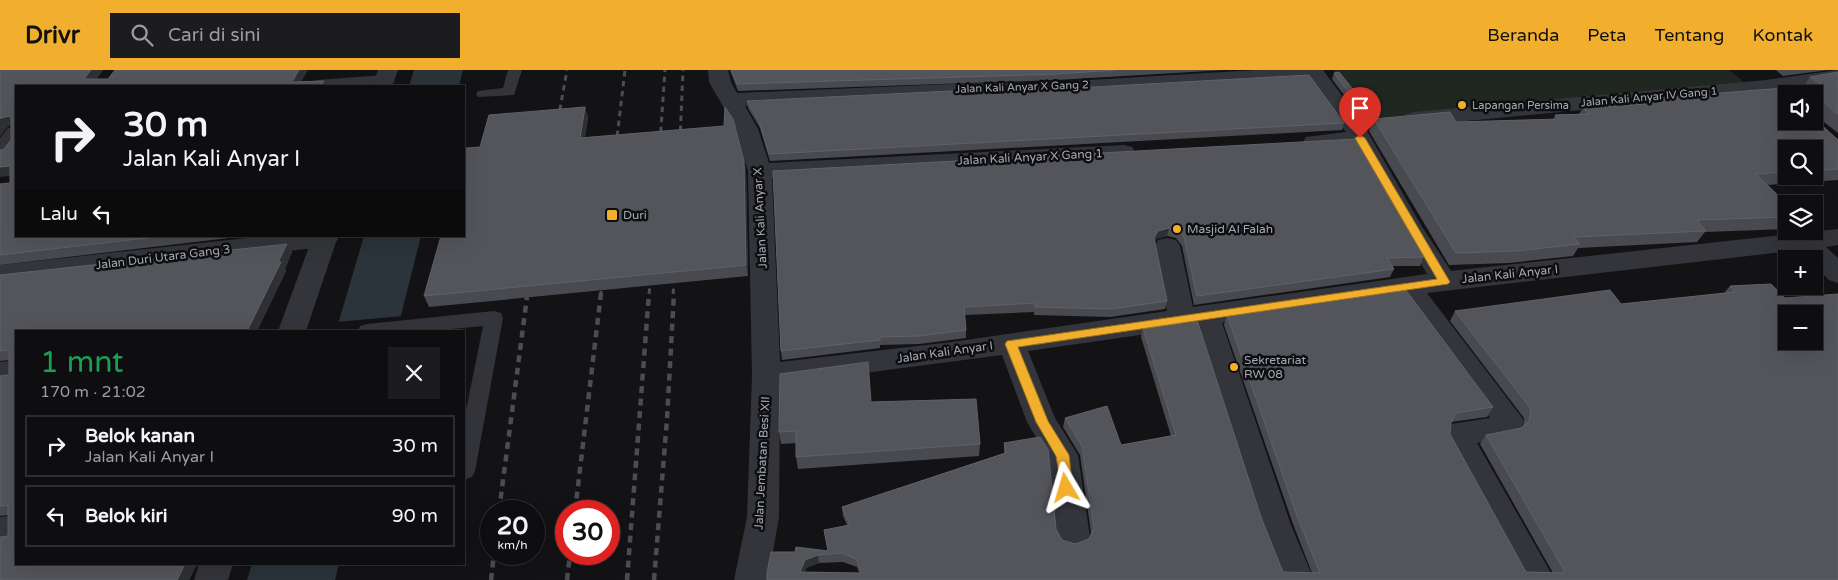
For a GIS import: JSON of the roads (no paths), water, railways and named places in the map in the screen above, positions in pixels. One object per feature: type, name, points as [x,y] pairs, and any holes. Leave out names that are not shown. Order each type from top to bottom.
[{"type":"street","name":"Jalan Kali Anyar X","points":[[718,70],[720,82],[747,129],[760,171],[766,375]]},
{"type":"street","points":[[1747,70],[1778,96]]},
{"type":"street","name":"Jalan Kali Anyar X Gang 2","points":[[731,100],[951,90],[1056,88],[1313,71]]},
{"type":"street","points":[[1313,71],[1369,126],[1444,282]]},
{"type":"street","name":"Jalan Kali Anyar IV Gang 1","points":[[1369,126],[1766,86],[1838,76]]},
{"type":"street","points":[[327,85],[384,79]]},
{"type":"street","points":[[0,122],[15,119]]},
{"type":"street","points":[[1288,143],[1369,126]]},
{"type":"street","points":[[0,152],[15,134]]},
{"type":"street","name":"Jalan Kali Anyar X Gang 1","points":[[760,171],[1143,151]]},
{"type":"street","points":[[292,330],[326,237]]},
{"type":"street","name":"Jalan Duri Utara Gang 3","points":[[0,274],[99,264],[145,256],[326,237]]},
{"type":"street","name":"Jalan Kali Anyar I","points":[[766,375],[1011,344],[1444,282],[1838,238]]},
{"type":"street","points":[[1806,241],[1838,274]]},
{"type":"street","points":[[1168,246],[1176,297],[1194,317],[1297,580]]},
{"type":"street","points":[[1408,287],[1508,419],[1508,425],[1503,428],[1462,433],[1461,443],[1538,580]]},
{"type":"street","points":[[1011,344],[1042,422],[1062,455],[1072,537]]},
{"type":"street","points":[[0,373],[15,371]]},
{"type":"street","name":"Jalan Jembatan Besi XII","points":[[751,580],[763,517],[766,375]]},
{"type":"street","points":[[0,531],[15,529]]},
{"type":"street","points":[[211,580],[216,565]]},
{"type":"lane","points":[[483,94],[509,92],[515,70]]},
{"type":"lane","points":[[379,330],[494,318],[465,466]]},
{"type":"railway","points":[[558,120],[567,70]]},
{"type":"railway","points":[[616,146],[625,70]]},
{"type":"railway","points":[[660,142],[665,70]]},
{"type":"railway","points":[[680,141],[683,70]]},
{"type":"railway","points":[[673,294],[674,284]]},
{"type":"railway","points":[[649,294],[650,286]]},
{"type":"railway","points":[[576,500],[601,293]]},
{"type":"railway","points":[[627,580],[649,293]]},
{"type":"railway","points":[[654,580],[667,419],[674,293]]},
{"type":"railway","points":[[500,500],[527,297]]},
{"type":"railway","points":[[491,580],[493,565]]},
{"type":"railway","points":[[567,580],[569,565]]},
{"type":"place","name":"Lapangan Persima","points":[[1462,105]]},
{"type":"place","name":"Duri","points":[[612,215]]},
{"type":"place","name":"Masjid Al Falah","points":[[1177,229]]},
{"type":"place","name":"Sekretariat RW 08","points":[[1234,367]]}]
